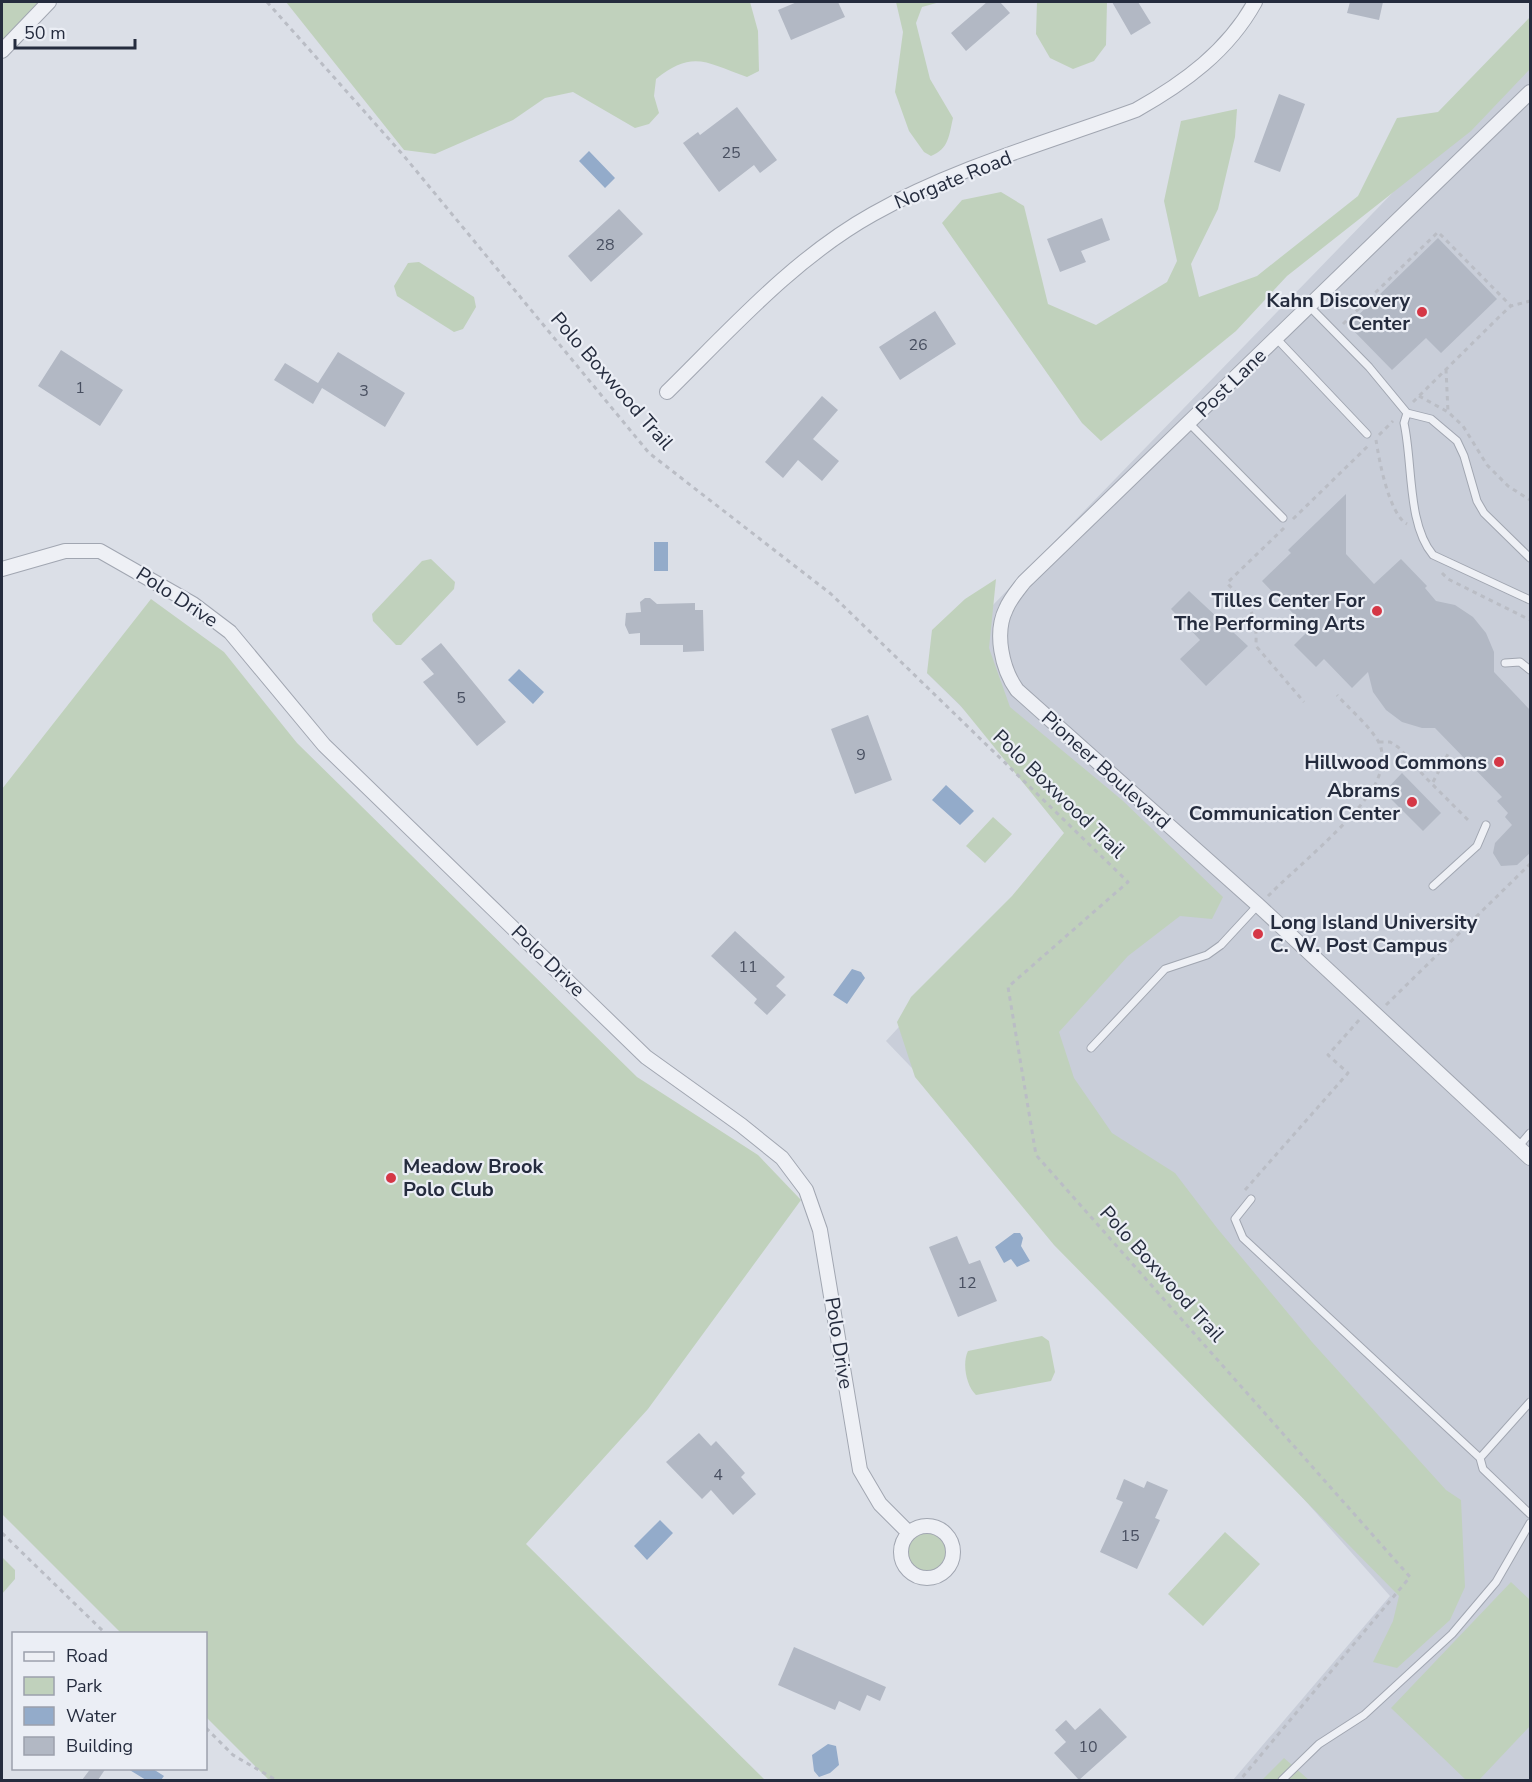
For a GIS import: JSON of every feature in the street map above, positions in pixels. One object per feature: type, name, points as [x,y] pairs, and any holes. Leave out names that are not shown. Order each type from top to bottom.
[{"type":"street","points":[[2,51],[49,2]]},
{"type":"street","name":"Norgate Road","points":[[667,392],[777,286],[827,244],[872,214],[919,190],[1136,110],[1195,74],[1235,32],[1256,2]]},
{"type":"street","name":"Post Lane","points":[[1001,634],[1005,610],[1024,582],[1530,92]]},
{"type":"street","name":"Polo Drive","points":[[2,569],[65,551],[100,551],[193,604],[230,632],[324,745],[646,1057],[741,1125],[782,1158],[806,1190],[820,1230],[860,1470],[880,1504],[909,1533]]},
{"type":"street","name":"Pioneer Boulevard","points":[[1001,634],[1003,662],[1008,677],[1017,690],[1258,905],[1530,1158]]},
{"type":"lane","points":[[1309,306],[1370,367],[1406,411],[1431,419],[1457,441],[1464,456],[1477,501],[1484,513],[1530,558]]},
{"type":"lane","points":[[1276,338],[1368,434]]},
{"type":"lane","points":[[1406,411],[1404,423],[1417,524],[1423,543],[1433,555],[1530,600]]},
{"type":"lane","points":[[1189,423],[1284,518]]},
{"type":"lane","points":[[1505,663],[1520,662],[1530,670]]},
{"type":"lane","points":[[1433,886],[1477,846],[1486,825]]},
{"type":"lane","points":[[1091,1048],[1165,969],[1208,955],[1221,945],[1258,905]]},
{"type":"lane","points":[[1518,1147],[1530,1133]]},
{"type":"lane","points":[[1251,1198],[1235,1219],[1243,1238],[1480,1458],[1483,1469],[1530,1514]]},
{"type":"lane","points":[[1480,1458],[1530,1402]]},
{"type":"lane","points":[[1282,1780],[1319,1744],[1364,1715],[1452,1634],[1496,1582],[1530,1523]]},
{"type":"path","name":"Polo Boxwood Trail","points":[[267,2],[404,156],[649,453],[831,594],[1128,882],[1008,987],[1036,1155],[1410,1577],[1240,1780]]},
{"type":"path","points":[[1343,324],[1438,232],[1511,306]]},
{"type":"path","points":[[1304,702],[1256,646],[1257,625],[1254,612],[1227,583],[1375,438],[1406,411],[1511,306],[1530,301]]},
{"type":"path","points":[[1446,369],[1448,412]]},
{"type":"path","points":[[1419,396],[1448,412],[1463,426],[1487,465],[1509,486],[1530,500]]},
{"type":"path","points":[[1394,420],[1396,431]]},
{"type":"path","points":[[1375,438],[1390,502],[1401,521],[1410,526],[1406,517]]},
{"type":"path","points":[[1441,572],[1448,579],[1530,620]]},
{"type":"path","points":[[1258,905],[1349,817],[1371,792],[1378,778],[1382,761],[1379,742],[1337,695]]},
{"type":"path","points":[[1379,742],[1390,742],[1398,747],[1427,780],[1432,782],[1470,822]]},
{"type":"path","points":[[1432,782],[1448,754]]},
{"type":"path","points":[[1244,1191],[1348,1073],[1328,1055],[1378,999],[1386,1005],[1530,864]]},
{"type":"path","points":[[2,1533],[104,1632]]},
{"type":"path","points":[[207,1729],[233,1755],[276,1780]]},
{"type":"shaded area","name":"Long Island University C. W. Post Campus","points":[[1530,51],[1530,1780],[1233,1780],[1390,1596],[1031,1192],[886,1041],[1083,827],[927,673]]},
{"type":"green space","points":[[2,2],[48,2],[2,45]]},
{"type":"green space","points":[[286,2],[750,2],[758,31],[759,71],[747,77],[700,62],[691,61],[680,64],[656,79],[654,96],[659,113],[649,124],[635,128],[573,92],[545,98],[513,120],[435,154],[404,150]]},
{"type":"green space","points":[[896,2],[940,2],[922,7],[916,23],[930,79],[953,118],[945,145],[931,156],[924,152],[909,131],[895,92],[903,32]]},
{"type":"green space","points":[[1037,2],[1107,2],[1106,45],[1094,61],[1073,69],[1050,58],[1036,34]]},
{"type":"green space","points":[[1530,17],[1530,69],[1471,131],[1287,276],[1236,331],[1101,441],[1082,423],[942,223],[962,200],[1001,192],[1024,206],[1048,304],[1096,325],[1167,282],[1177,261],[1164,201],[1181,121],[1237,109],[1235,137],[1218,209],[1191,264],[1199,297],[1257,276],[1358,196],[1397,118],[1438,112]]},
{"type":"green space","points":[[419,262],[474,297],[476,307],[463,329],[454,332],[397,296],[394,286],[408,263]]},
{"type":"green space","points":[[431,559],[455,582],[454,589],[401,645],[396,645],[373,621],[372,614],[422,561]]},
{"type":"green space","points":[[996,579],[989,648],[1010,707],[1122,800],[1223,897],[1212,919],[1180,916],[1128,956],[1059,1032],[1074,1078],[1112,1133],[1175,1173],[1217,1228],[1312,1342],[1446,1490],[1461,1500],[1465,1587],[1450,1620],[1397,1668],[1373,1662],[1393,1621],[1399,1596],[1054,1245],[915,1077],[897,1022],[911,997],[1012,896],[1064,833],[960,705],[927,673],[932,630],[965,599]]},
{"type":"green space","name":"Meadow Brook Polo Club","points":[[151,599],[224,652],[297,743],[637,1077],[758,1155],[801,1200],[648,1409],[526,1544],[765,1780],[269,1780],[207,1718],[207,1632],[120,1632],[2,1514],[2,789]]},
{"type":"green space","points":[[993,817],[1012,834],[985,863],[966,846]]},
{"type":"green space","points":[[1042,1336],[1049,1341],[1055,1372],[1051,1381],[976,1395],[967,1380],[965,1368],[968,1351]]},
{"type":"green space","points":[[927,1528],[943,1535],[950,1551],[943,1567],[927,1574],[911,1567],[904,1551],[911,1535]]},
{"type":"green space","points":[[1225,1532],[1260,1564],[1203,1626],[1168,1594]]},
{"type":"green space","points":[[2,1557],[15,1570],[15,1579],[2,1594]]},
{"type":"green space","points":[[1511,1582],[1530,1600],[1530,1726],[1479,1780],[1466,1780],[1391,1708]]},
{"type":"green space","points":[[1284,1758],[1309,1780],[1262,1780]]},
{"type":"water","points":[[589,151],[615,178],[605,188],[579,161]]},
{"type":"water","points":[[654,542],[668,542],[668,571],[654,571]]},
{"type":"water","points":[[519,669],[544,692],[533,704],[508,680]]},
{"type":"water","points":[[946,785],[974,811],[960,825],[932,800]]},
{"type":"water","points":[[852,969],[861,972],[865,978],[847,1004],[833,995]]},
{"type":"water","points":[[1014,1233],[1020,1233],[1023,1238],[1021,1246],[1030,1261],[1017,1267],[1011,1259],[1004,1263],[995,1247]]},
{"type":"water","points":[[660,1520],[673,1533],[647,1560],[634,1546]]},
{"type":"water","points":[[828,1744],[836,1746],[839,1765],[830,1773],[819,1777],[814,1771],[812,1755]]},
{"type":"water","points":[[130,1770],[155,1770],[164,1776],[161,1780],[146,1780]]},
{"type":"building","points":[[797,2],[838,2],[845,17],[791,40],[778,10]]},
{"type":"building","points":[[987,2],[1000,2],[1010,13],[966,51],[951,33]]},
{"type":"building","points":[[1112,2],[1138,2],[1151,23],[1131,35]]},
{"type":"building","points":[[1350,2],[1383,2],[1379,20],[1347,13]]},
{"type":"building","points":[[1279,94],[1305,104],[1280,172],[1254,162]]},
{"type":"building","points":[[737,107],[777,160],[760,173],[754,165],[719,192],[683,143],[698,132],[700,135]]},
{"type":"building","points":[[619,209],[643,234],[591,282],[568,256]]},
{"type":"building","points":[[1102,218],[1110,240],[1081,251],[1086,262],[1060,272],[1047,239]]},
{"type":"building","name":"Kahn Discovery Center","points":[[1438,238],[1497,299],[1441,353],[1426,338],[1392,370],[1348,325]]},
{"type":"building","points":[[935,311],[956,344],[900,380],[879,347]]},
{"type":"building","points":[[61,350],[123,390],[100,426],[38,386]]},
{"type":"building","points":[[338,352],[405,393],[385,427],[322,388],[313,404],[274,380],[285,363],[318,383]]},
{"type":"building","points":[[822,396],[838,410],[813,439],[839,461],[822,481],[798,460],[783,478],[765,462]]},
{"type":"building","name":"Tilles Center For The Performing Arts","points":[[1346,494],[1346,554],[1374,584],[1401,559],[1427,586],[1425,588],[1436,601],[1455,605],[1473,617],[1486,633],[1494,652],[1494,672],[1530,710],[1530,853],[1517,865],[1501,866],[1493,853],[1495,843],[1512,825],[1505,817],[1508,813],[1497,801],[1502,797],[1435,728],[1422,728],[1402,722],[1386,710],[1373,692],[1368,672],[1352,688],[1324,659],[1316,667],[1294,645],[1309,630],[1262,581],[1291,553],[1288,550]]},
{"type":"building","points":[[1189,591],[1248,646],[1206,686],[1180,659],[1200,640],[1171,609]]},
{"type":"building","points":[[645,598],[650,598],[657,604],[695,603],[695,610],[703,610],[704,651],[683,652],[683,645],[640,645],[640,633],[629,634],[625,625],[626,613],[641,612],[640,602]]},
{"type":"building","points":[[441,643],[506,722],[477,746],[423,682],[434,674],[421,659]]},
{"type":"building","points":[[868,715],[892,780],[855,794],[831,729]]},
{"type":"building","name":"Abrams Communication Center","points":[[1402,773],[1441,813],[1423,831],[1384,792]]},
{"type":"building","points":[[735,931],[785,977],[776,986],[786,995],[767,1015],[754,1003],[757,999],[711,956]]},
{"type":"building","points":[[957,1236],[969,1264],[980,1260],[997,1301],[958,1317],[929,1247]]},
{"type":"building","points":[[699,1433],[711,1446],[716,1441],[745,1473],[741,1477],[756,1494],[733,1515],[711,1490],[702,1499],[666,1462]]},
{"type":"building","points":[[1124,1479],[1144,1488],[1147,1481],[1168,1490],[1155,1518],[1160,1520],[1137,1569],[1100,1552],[1123,1502],[1116,1499]]},
{"type":"building","points":[[794,1647],[886,1687],[880,1701],[867,1695],[860,1711],[839,1701],[835,1710],[778,1685]]},
{"type":"building","points":[[1100,1708],[1127,1737],[1079,1780],[1054,1753],[1066,1742],[1055,1730],[1066,1720],[1075,1730]]},
{"type":"building","points":[[90,1770],[105,1770],[98,1780],[82,1780]]},
{"type":"place","name":"Kahn Discovery Center","points":[[1422,312]]},
{"type":"place","name":"Tilles Center For The Performing Arts","points":[[1377,611]]},
{"type":"place","name":"Hillwood Commons","points":[[1499,762]]},
{"type":"place","name":"Abrams Communication Center","points":[[1412,802]]},
{"type":"place","name":"Long Island University C. W. Post Campus","points":[[1258,934]]},
{"type":"place","name":"Meadow Brook Polo Club","points":[[391,1178]]}]
